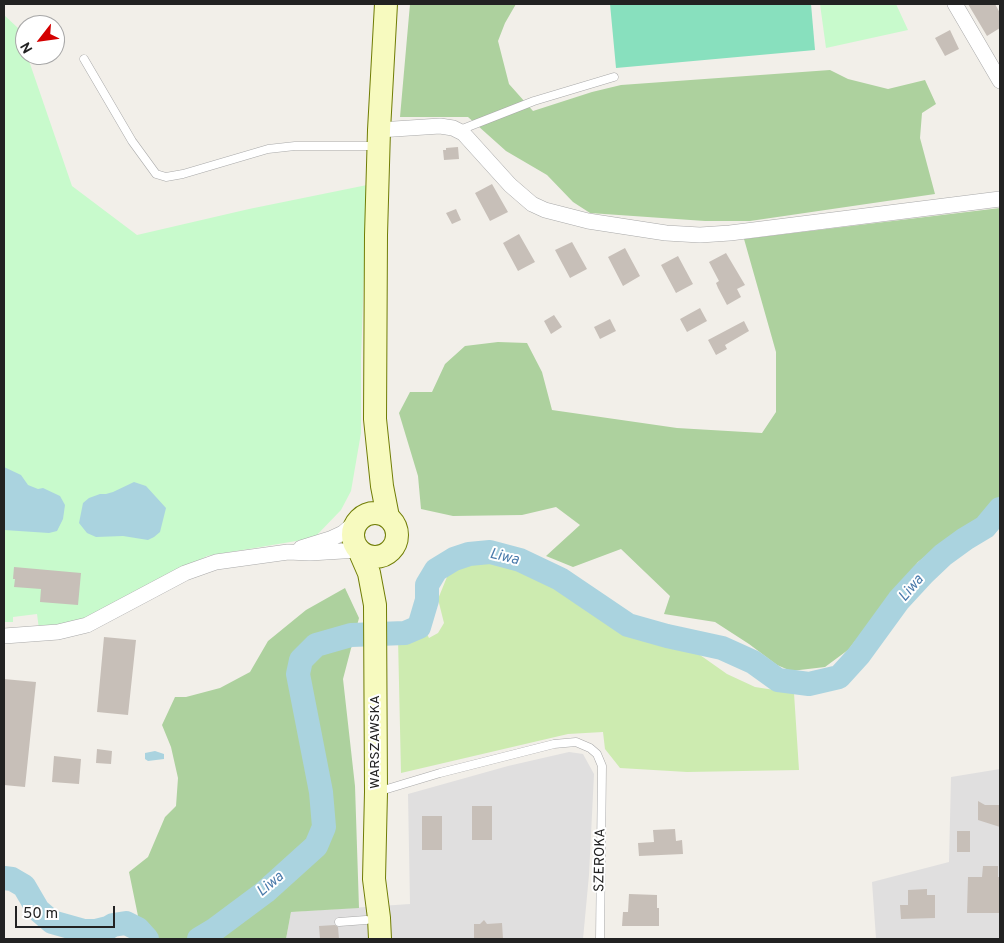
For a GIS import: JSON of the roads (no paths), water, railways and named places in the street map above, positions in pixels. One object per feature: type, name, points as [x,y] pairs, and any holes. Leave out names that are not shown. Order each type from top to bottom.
[{"type":"main road","points":[[375,419],[382,486],[388,517],[396,527],[397,534],[392,548],[387,553],[372,557],[365,555],[359,550],[354,544],[352,536],[353,528],[365,505],[369,486],[375,419],[378,138],[386,4]]},
{"type":"main road","points":[[357,521],[375,512],[388,517]]},
{"type":"main road","points":[[359,550],[369,573],[375,606]]},
{"type":"main road","points":[[375,606],[387,553]]},
{"type":"main road","name":"WARSZAWSKA","points":[[366,929],[374,879],[376,792],[375,606]]},
{"type":"main road","name":"WARSZAWSKA","points":[[374,879],[380,939]]},
{"type":"street","points":[[955,4],[1000,81]]},
{"type":"street","points":[[378,138],[440,126],[454,128],[463,133],[510,185],[532,204],[545,210],[588,221],[666,233],[700,235],[730,233],[1000,199]]},
{"type":"street","points":[[4,636],[58,632],[87,626],[200,566],[234,559],[288,552],[330,539],[343,533],[357,521]]},
{"type":"street","points":[[288,552],[310,553],[359,550]]},
{"type":"lane","points":[[84,59],[132,141],[156,174],[166,177],[183,174],[268,149],[378,138]]},
{"type":"lane","points":[[463,133],[465,128],[534,101],[614,77]]},
{"type":"lane","name":"SZEROKA","points":[[376,792],[545,747],[576,742],[590,748],[597,754],[602,766],[600,939]]},
{"type":"lane","points":[[339,922],[366,929]]},
{"type":"water","points":[[4,467],[21,475],[28,485],[38,489],[43,488],[60,496],[65,505],[63,519],[57,531],[49,533],[4,530]]},
{"type":"water","points":[[134,482],[146,486],[166,508],[160,532],[148,540],[123,536],[96,537],[87,533],[79,523],[83,503],[89,498],[113,492]]},
{"type":"water","points":[[155,751],[164,754],[164,759],[148,761],[145,759],[145,753]]},
{"type":"waterway","name":"Liwa","points":[[199,939],[265,892],[316,846],[324,827],[321,792],[298,674],[301,660],[316,645],[351,635],[405,633],[419,627],[427,600],[427,585],[436,570],[454,559],[469,554],[490,552],[520,560],[560,579],[628,625],[722,648],[753,662],[778,680],[809,684],[839,677],[859,655],[899,600],[923,574],[943,555],[985,527],[1000,509]]},
{"type":"waterway","name":"Liwa","points":[[4,878],[12,879],[24,886],[38,910],[52,922],[84,931],[96,931],[126,923],[138,929],[147,939]]}]
